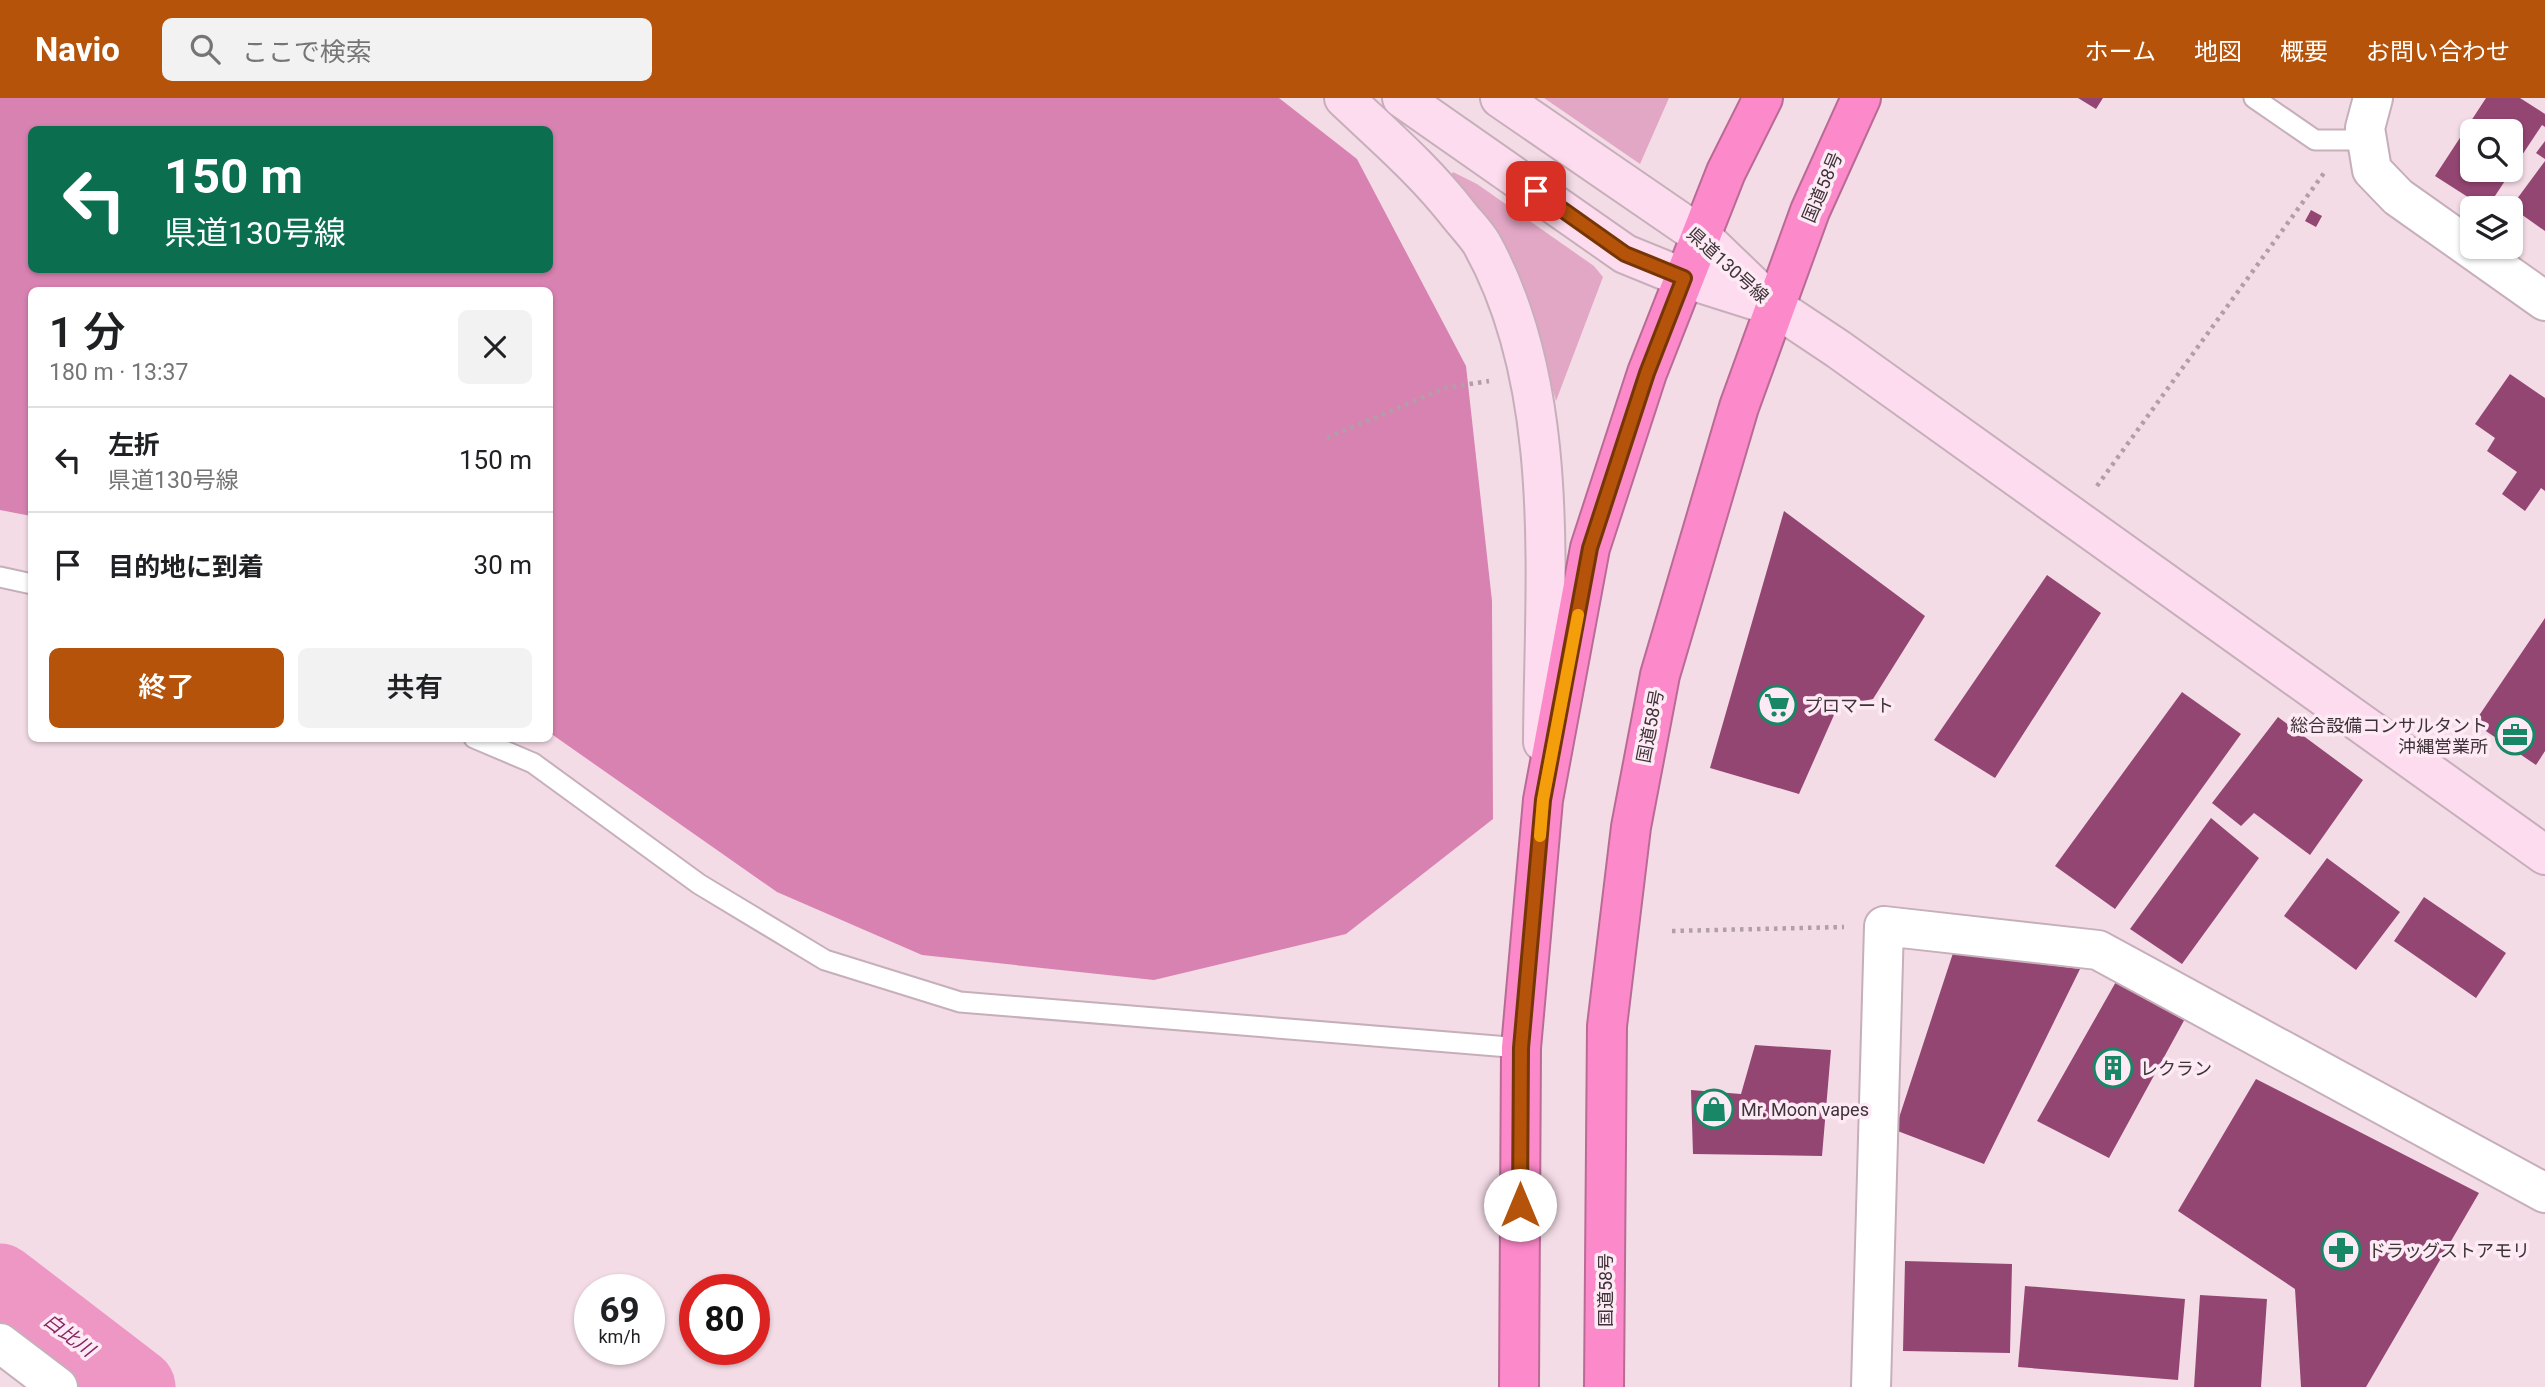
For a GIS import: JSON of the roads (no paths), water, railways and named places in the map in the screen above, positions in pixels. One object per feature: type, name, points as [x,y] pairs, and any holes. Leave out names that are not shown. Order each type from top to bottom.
[{"type":"highway","points":[[1519,1387],[1521,1048],[1543,800],[1590,548],[1647,373],[1726,172],[1763,98]]},
{"type":"highway","name":"国道58号","points":[[1604,1387],[1607,1026],[1631,827],[1660,675],[1739,407],[1810,211],[1861,98]]},
{"type":"main road","points":[[1344,98],[1432,180],[1481,243],[1516,320],[1536,415],[1545,486],[1543,800]]},
{"type":"main road","name":"県道130号線","points":[[1402,98],[1625,254],[1684,278],[1775,307]]},
{"type":"main road","name":"県道130号線","points":[[1500,98],[1701,236],[1775,307]]},
{"type":"main road","points":[[1775,307],[1838,349],[2545,855]]},
{"type":"street","points":[[2368,110],[2372,170],[2398,197],[2545,301]]},
{"type":"street","points":[[1871,1387],[1884,926],[2098,950],[2545,1193]]},
{"type":"street","points":[[0,1343],[58,1387]]},
{"type":"lane","points":[[2254,98],[2315,140],[2368,110]]},
{"type":"lane","points":[[0,577],[28,583]]},
{"type":"lane","points":[[483,742],[533,763],[699,884],[825,960],[960,1002],[1521,1048]]},
{"type":"waterway","name":"白比川","points":[[0,1282],[137,1387]]},
{"type":"place","name":"プロマート","points":[[1777,705]]},
{"type":"place","name":"総合設備コンサルタント 沖縄営業所","points":[[2515,735]]},
{"type":"place","name":"レクラン","points":[[2113,1068]]},
{"type":"place","name":"Mr. Moon vapes","points":[[1714,1109]]},
{"type":"place","name":"ドラッグストアモリ","points":[[2341,1250]]}]
